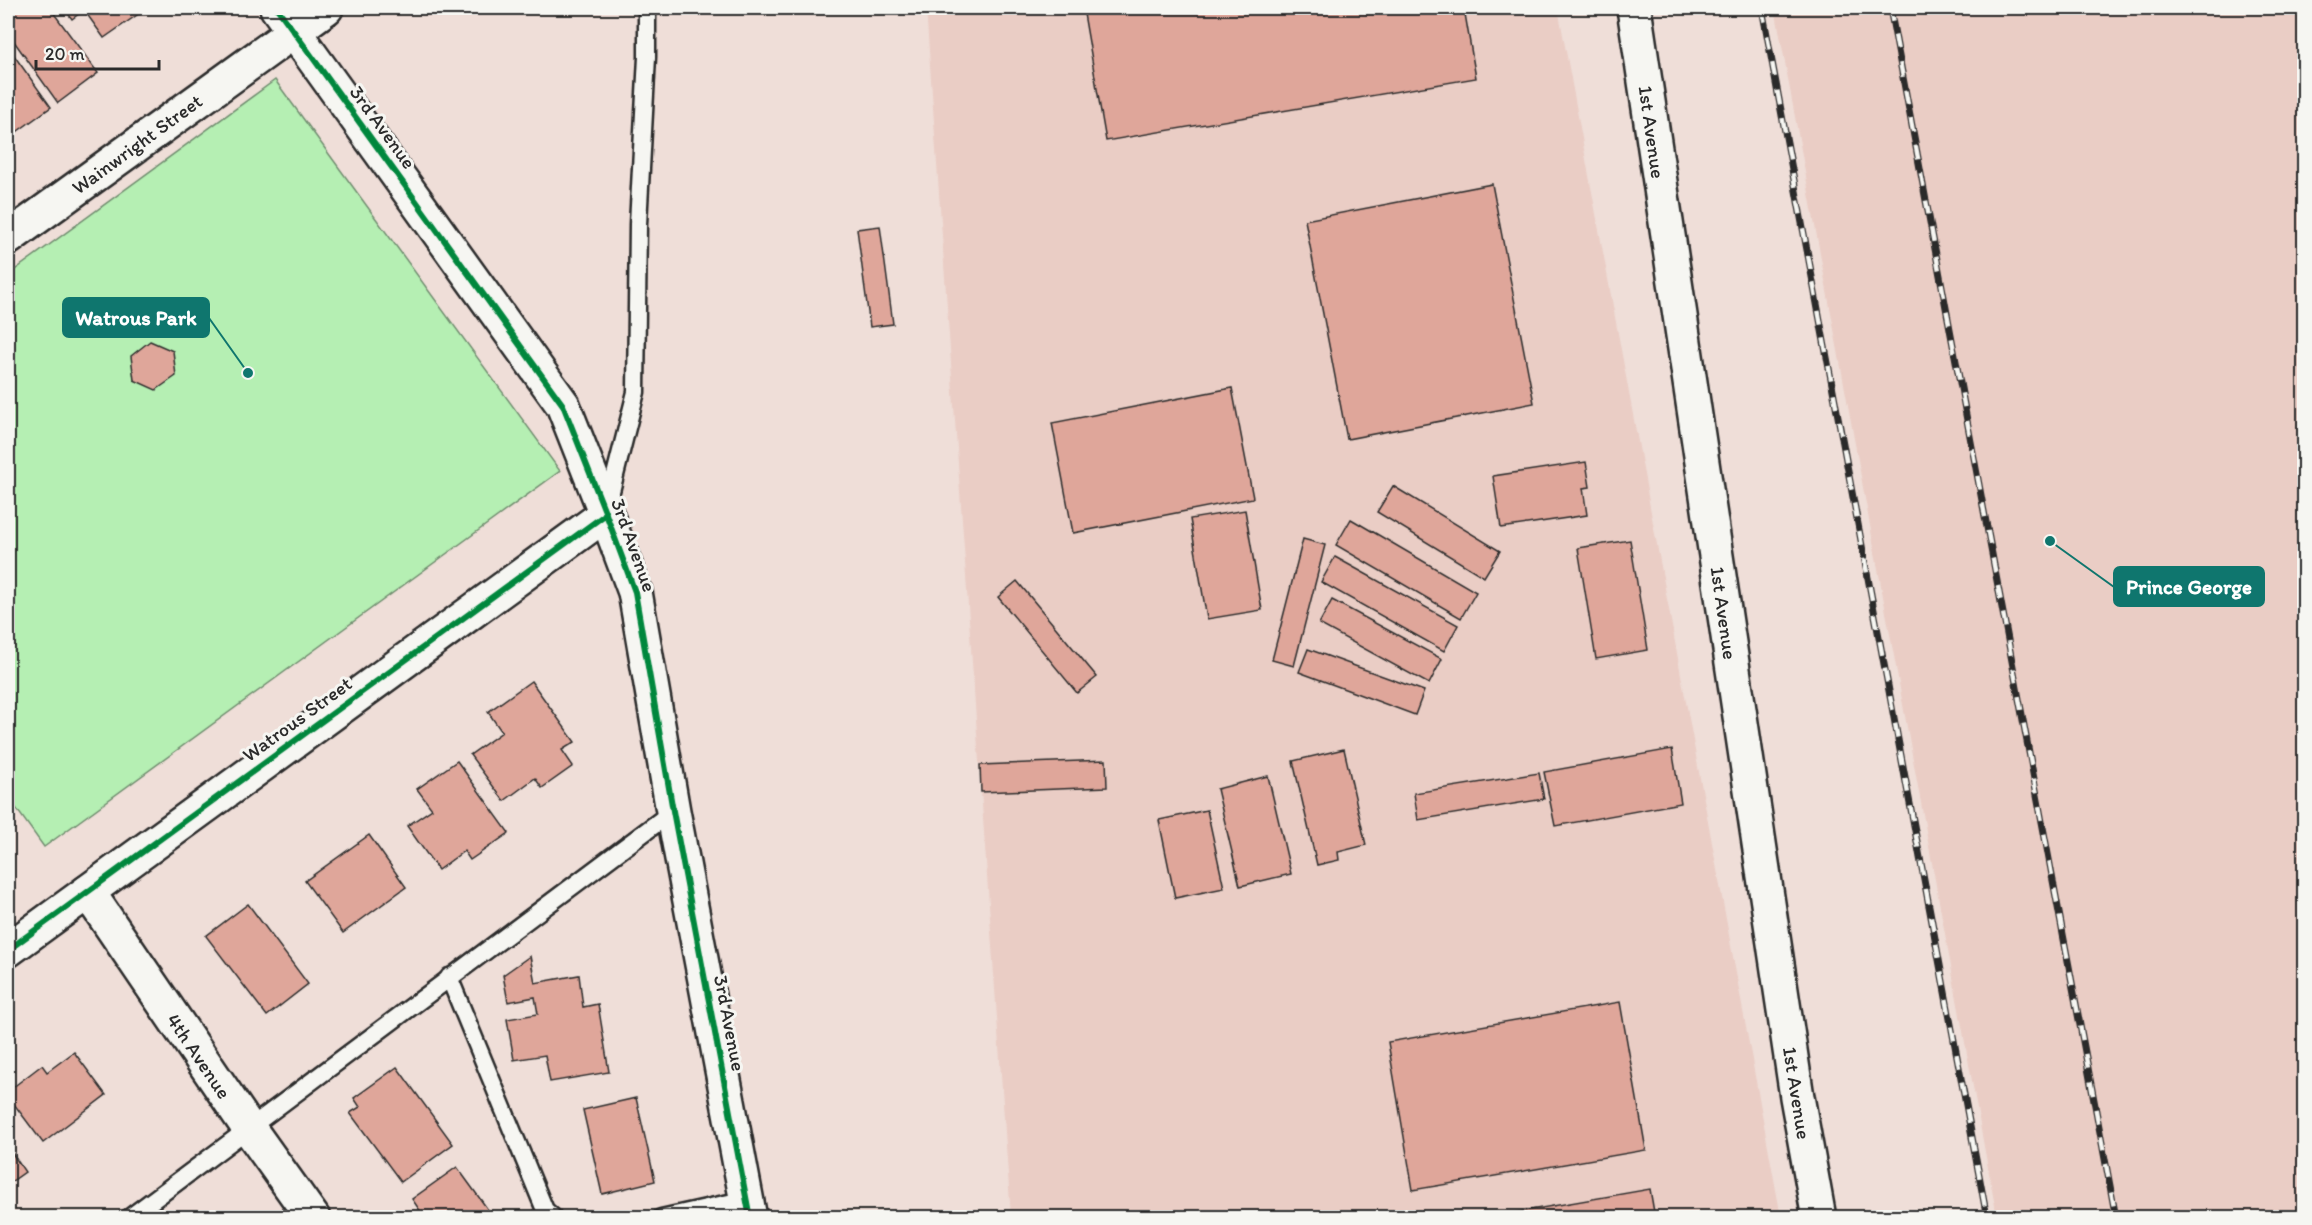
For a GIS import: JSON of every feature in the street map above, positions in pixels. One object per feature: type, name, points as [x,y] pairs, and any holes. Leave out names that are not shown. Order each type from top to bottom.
[{"type":"street","name":"Wainwright Street","points":[[8,238],[286,19],[326,8]]},
{"type":"street","name":"1st Avenue","points":[[1634,8],[1795,1085],[1819,1218]]},
{"type":"street","name":"3rd Avenue","points":[[286,19],[563,405],[606,513],[635,592],[673,810],[748,1209]]},
{"type":"street","name":"Watrous Street","points":[[8,950],[606,513]]},
{"type":"street","name":"4th Avenue","points":[[88,892],[248,1127],[313,1218]]},
{"type":"lane","points":[[606,513],[636,392],[638,224],[647,57],[647,8]]},
{"type":"lane","points":[[129,1218],[673,810]]},
{"type":"lane","points":[[449,977],[545,1210],[554,1218]]},
{"type":"lane","points":[[662,1218],[748,1209]]},
{"type":"shaded area","points":[[926,8],[1558,8],[1781,1217],[1011,1217]]},
{"type":"shaded area","points":[[1775,8],[2304,8],[2304,1217],[1997,1217]]},
{"type":"green space","points":[[275,80],[560,471],[44,847],[8,797],[8,275]]},
{"type":"building","points":[[8,8],[50,8],[98,73],[58,103],[8,33]]},
{"type":"building","points":[[64,8],[147,8],[104,38],[84,10],[72,19]]},
{"type":"building","points":[[1083,8],[1464,8],[1476,78],[1106,141]]},
{"type":"building","points":[[8,47],[51,107],[11,136],[8,131]]},
{"type":"building","points":[[1492,184],[1534,403],[1347,439],[1305,220]]},
{"type":"building","points":[[880,226],[893,324],[870,327],[857,229]]},
{"type":"building","points":[[150,341],[173,351],[176,376],[156,390],[134,380],[131,356]]},
{"type":"building","points":[[1232,388],[1253,498],[1073,533],[1052,423]]},
{"type":"building","points":[[1586,462],[1590,487],[1583,488],[1587,515],[1501,528],[1493,476]]},
{"type":"building","points":[[1393,486],[1500,551],[1484,577],[1377,512]]},
{"type":"building","points":[[1245,510],[1262,610],[1207,619],[1190,519]]},
{"type":"building","points":[[1351,519],[1476,592],[1461,618],[1336,545]]},
{"type":"building","points":[[1303,539],[1325,545],[1294,666],[1272,660]]},
{"type":"building","points":[[1630,540],[1648,650],[1596,659],[1578,548]]},
{"type":"building","points":[[1335,557],[1458,625],[1444,651],[1321,582]]},
{"type":"building","points":[[1017,581],[1097,677],[1077,693],[998,597]]},
{"type":"building","points":[[1332,600],[1442,659],[1429,684],[1319,624]]},
{"type":"building","points":[[1308,649],[1424,691],[1415,715],[1299,672]]},
{"type":"building","points":[[531,681],[575,742],[562,750],[573,766],[542,788],[535,778],[504,801],[470,755],[502,732],[488,712]]},
{"type":"building","points":[[1344,749],[1366,845],[1338,852],[1339,860],[1317,865],[1293,761]]},
{"type":"building","points":[[1672,749],[1681,803],[1555,826],[1544,772]]},
{"type":"building","points":[[1106,760],[1107,787],[981,792],[980,765]]},
{"type":"building","points":[[457,761],[509,833],[470,860],[464,851],[438,870],[407,826],[432,809],[417,789]]},
{"type":"building","points":[[1539,773],[1544,799],[1418,820],[1414,793]]},
{"type":"building","points":[[1268,776],[1291,874],[1240,886],[1217,789]]},
{"type":"building","points":[[1207,810],[1224,888],[1175,898],[1159,820]]},
{"type":"building","points":[[369,835],[406,887],[343,933],[305,881]]},
{"type":"building","points":[[248,904],[308,984],[267,1016],[206,936]]},
{"type":"building","points":[[530,956],[535,983],[579,975],[583,1007],[598,1004],[609,1072],[550,1082],[545,1055],[514,1060],[507,1019],[538,1014],[535,997],[508,1002],[503,975]]},
{"type":"building","points":[[1620,1002],[1646,1150],[1413,1190],[1388,1042]]},
{"type":"building","points":[[74,1052],[106,1095],[43,1143],[8,1096],[8,1091],[42,1065],[47,1072]]},
{"type":"building","points":[[397,1067],[453,1144],[401,1182],[350,1113],[360,1107],[354,1098]]},
{"type":"building","points":[[636,1098],[655,1181],[602,1194],[583,1110]]},
{"type":"building","points":[[8,1147],[25,1172],[8,1184]]},
{"type":"building","points":[[457,1167],[494,1218],[425,1218],[412,1199]]},
{"type":"building","points":[[1650,1189],[1655,1218],[1484,1218]]},
{"type":"railway","points":[[1762,8],[1987,1218]]},
{"type":"railway","points":[[1890,8],[2116,1218]]},
{"type":"cycle path","points":[[277,8],[563,405],[606,514],[635,592],[673,811],[750,1218]]},
{"type":"cycle path","points":[[8,950],[606,514]]},
{"type":"place","name":"Watrous Park","points":[[248,373]]},
{"type":"place","name":"Prince George","points":[[2050,541]]}]
